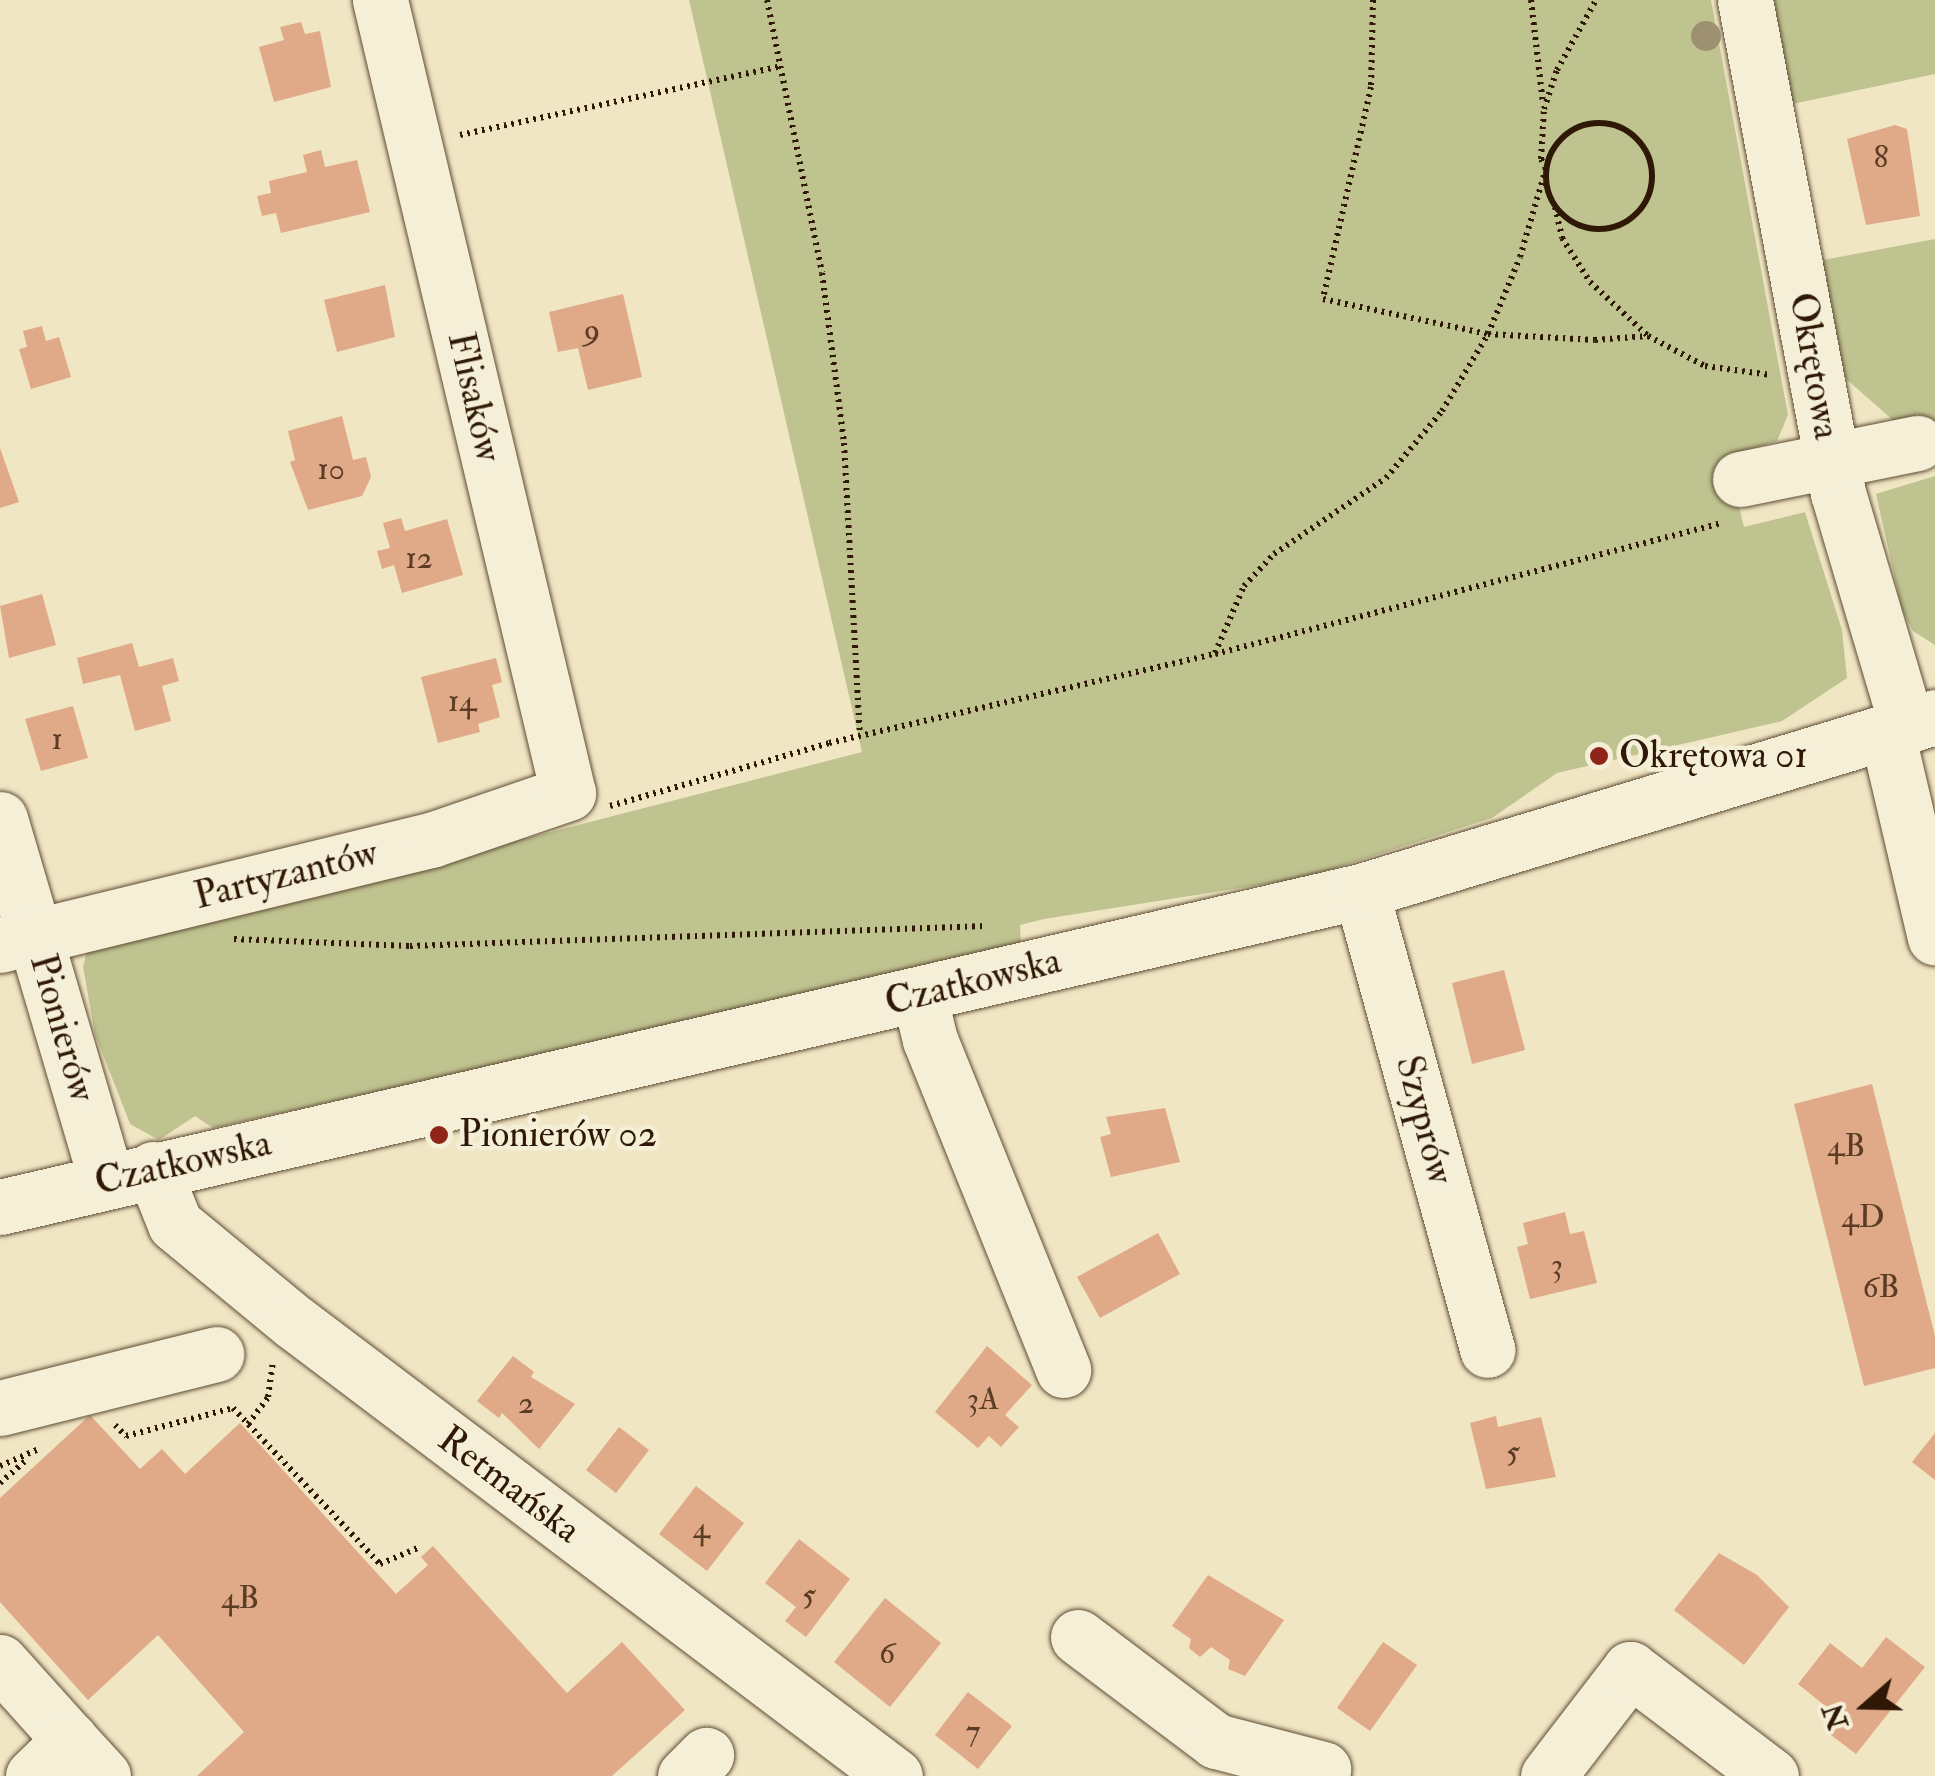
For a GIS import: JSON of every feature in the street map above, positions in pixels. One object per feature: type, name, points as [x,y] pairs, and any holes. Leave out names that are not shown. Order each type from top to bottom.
[{"type":"street","name":"Flisaków","points":[[380,0],[582,802]]},
{"type":"street","name":"Okrętowa","points":[[1745,0],[1831,460],[1910,725],[1935,937]]},
{"type":"street","points":[[1737,499],[1831,460],[1917,443]]},
{"type":"street","name":"Czatkowska","points":[[0,1207],[129,1174],[920,996],[1361,890],[1910,725]]},
{"type":"street","name":"Partyzantów","points":[[17,940],[582,802]]},
{"type":"street","name":"Pionierów","points":[[0,819],[17,940],[129,1174]]},
{"type":"street","name":"Szyprów","points":[[1361,890],[1487,1350]]},
{"type":"street","points":[[920,996],[930,1040],[1063,1370]]},
{"type":"street","name":"Retmańska","points":[[129,1174],[175,1224],[294,1322],[894,1776]]},
{"type":"street","points":[[0,1408],[216,1354]]},
{"type":"street","points":[[1078,1637],[1203,1759],[1322,1770]]},
{"type":"street","points":[[0,1662],[69,1764]]},
{"type":"street","points":[[1548,1776],[1630,1669],[1771,1776]]},
{"type":"path","points":[[766,0],[822,272],[844,443],[860,736]]},
{"type":"path","points":[[1373,0],[1370,88],[1324,299],[1488,334],[1595,340],[1648,336]]},
{"type":"path","points":[[1531,0],[1544,110],[1540,158],[1546,168],[1562,238],[1590,282],[1648,336],[1705,366],[1780,377],[1815,370]]},
{"type":"path","points":[[1544,110],[1571,40],[1596,0]]},
{"type":"path","points":[[414,144],[782,66]]},
{"type":"path","points":[[1215,654],[1244,586],[1274,554],[1386,478],[1442,411],[1488,334],[1520,257],[1546,168],[1567,134],[1598,122],[1630,133],[1651,161],[1650,194],[1630,220],[1616,228],[1583,228],[1555,206]]},
{"type":"path","points":[[582,802],[1215,654],[1737,499]]},
{"type":"path","points":[[226,939],[410,946],[1000,926]]},
{"type":"path","points":[[248,1424],[268,1397],[275,1348],[294,1322]]},
{"type":"path","points":[[104,1414],[126,1436],[232,1408],[380,1564],[420,1547]]},
{"type":"path","points":[[0,1483],[54,1436]]},
{"type":"path","points":[[0,1466],[28,1459]]},
{"type":"green space","points":[[689,0],[1711,0],[1788,415],[1777,441],[1727,456],[1744,527],[1805,512],[1842,630],[1847,678],[1782,721],[1557,773],[1492,818],[1304,878],[1044,919],[1020,925],[1021,947],[213,1128],[195,1116],[159,1140],[130,1124],[95,1034],[83,967],[87,951],[862,752]]},
{"type":"green space","points":[[1771,0],[1935,0],[1935,74],[1792,104]]},
{"type":"green space","points":[[1935,239],[1935,457],[1845,378],[1830,352],[1818,261]]},
{"type":"green space","points":[[1935,476],[1935,645],[1913,631],[1902,610],[1876,494]]},
{"type":"building","points":[[301,22],[305,34],[320,31],[331,87],[274,102],[259,47],[284,40],[280,27]]},
{"type":"building","points":[[1895,125],[1907,129],[1920,216],[1866,225],[1847,139]]},
{"type":"building","points":[[321,150],[325,167],[357,160],[370,212],[281,233],[276,213],[262,216],[257,196],[271,193],[269,181],[307,172],[303,155]]},
{"type":"building","points":[[385,285],[395,337],[337,352],[324,300]]},
{"type":"building","points":[[623,294],[642,377],[588,390],[578,348],[558,352],[549,312]]},
{"type":"building","points":[[42,326],[46,341],[59,337],[71,377],[31,389],[19,349],[27,347],[23,331]]},
{"type":"building","points":[[342,416],[353,460],[366,457],[371,477],[362,496],[308,510],[290,462],[295,460],[288,431]]},
{"type":"building","points":[[0,448],[19,502],[0,508]]},
{"type":"building","points":[[401,518],[405,531],[447,519],[463,575],[402,593],[394,565],[382,569],[377,551],[390,548],[383,523]]},
{"type":"building","points":[[42,594],[56,645],[9,658],[0,606]]},
{"type":"building","points":[[132,643],[139,667],[173,658],[179,681],[162,686],[171,721],[135,731],[120,675],[83,684],[77,658]]},
{"type":"building","points":[[496,658],[502,682],[492,685],[500,717],[478,724],[480,732],[438,743],[421,677]]},
{"type":"building","points":[[73,706],[88,758],[41,771],[25,719]]},
{"type":"building","points":[[1504,970],[1525,1050],[1472,1064],[1452,983]]},
{"type":"building","points":[[1872,1084],[1935,1336],[1935,1368],[1864,1386],[1794,1104]]},
{"type":"building","points":[[1165,1108],[1180,1162],[1111,1177],[1100,1137],[1111,1134],[1106,1117]]},
{"type":"building","points":[[1565,1212],[1570,1234],[1584,1231],[1597,1283],[1530,1299],[1517,1247],[1528,1244],[1523,1223]]},
{"type":"building","points":[[1158,1233],[1180,1274],[1100,1318],[1077,1277]]},
{"type":"building","points":[[987,1346],[1032,1385],[1005,1415],[1019,1427],[1001,1447],[989,1436],[978,1448],[935,1412]]},
{"type":"building","points":[[513,1356],[534,1372],[531,1377],[575,1404],[539,1449],[502,1413],[499,1418],[477,1401]]},
{"type":"building","points":[[90,1415],[140,1469],[162,1449],[185,1474],[240,1423],[396,1594],[428,1565],[421,1557],[433,1546],[567,1693],[622,1642],[685,1710],[612,1776],[197,1776],[244,1732],[158,1635],[88,1700],[0,1602],[0,1498]]},
{"type":"building","points":[[1496,1416],[1498,1427],[1541,1417],[1556,1477],[1486,1489],[1470,1423]]},
{"type":"building","points":[[619,1427],[649,1450],[616,1493],[586,1470]]},
{"type":"building","points":[[1935,1433],[1935,1480],[1912,1462]]},
{"type":"building","points":[[696,1486],[744,1523],[707,1571],[659,1534]]},
{"type":"building","points":[[799,1539],[850,1579],[806,1637],[785,1621],[796,1607],[765,1583]]},
{"type":"building","points":[[1719,1553],[1757,1575],[1789,1607],[1744,1665],[1674,1610]]},
{"type":"building","points":[[1208,1575],[1284,1620],[1245,1676],[1228,1669],[1230,1660],[1211,1647],[1200,1657],[1189,1648],[1191,1639],[1172,1626]]},
{"type":"building","points":[[885,1598],[941,1643],[890,1707],[834,1662]]},
{"type":"building","points":[[1886,1637],[1925,1667],[1856,1754],[1827,1732],[1839,1717],[1798,1684],[1830,1643],[1862,1668]]},
{"type":"building","points":[[1383,1642],[1417,1665],[1370,1731],[1337,1708]]},
{"type":"building","points":[[968,1692],[1012,1726],[978,1769],[935,1735]]},
{"type":"place","name":"Okrętowa 01","points":[[1599,756]]},
{"type":"place","name":"Pionierów 02","points":[[439,1135]]}]
